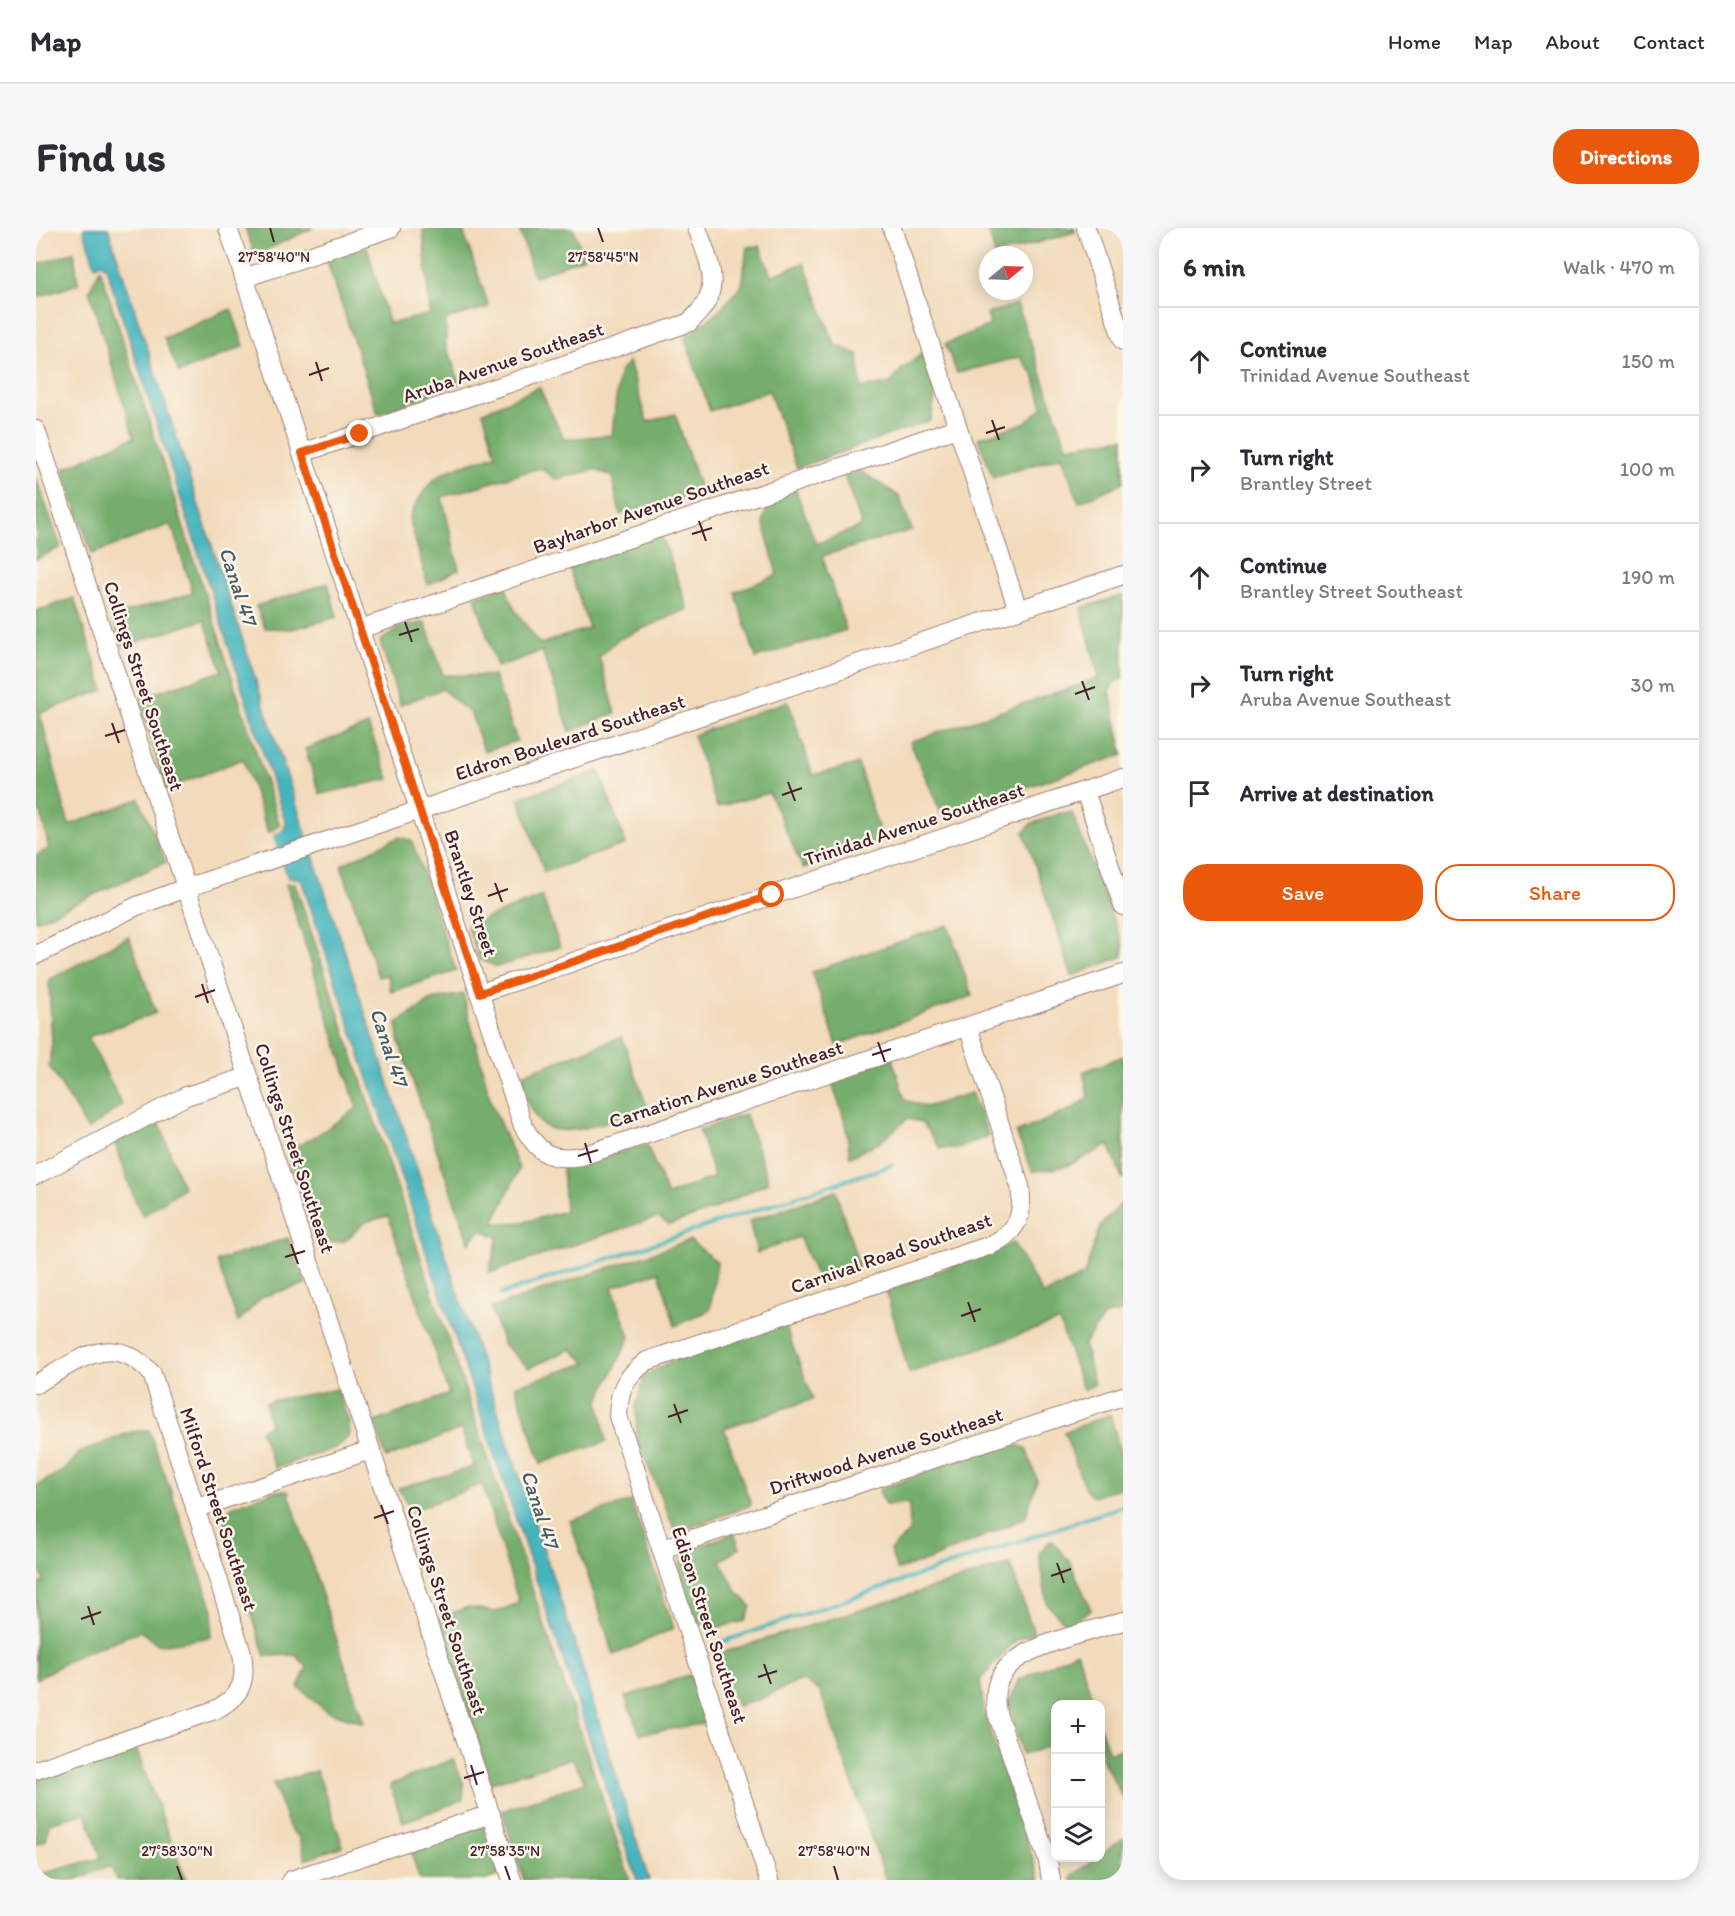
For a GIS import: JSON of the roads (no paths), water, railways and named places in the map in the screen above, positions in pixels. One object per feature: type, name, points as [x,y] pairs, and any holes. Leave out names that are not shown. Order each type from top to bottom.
[{"type":"street","name":"Brantley Street","points":[[228,228],[523,1126],[532,1142],[547,1155]]},
{"type":"street","points":[[244,278],[392,228]]},
{"type":"street","name":"Aruba Avenue Southeast","points":[[302,453],[688,323],[703,310],[710,299],[712,282],[709,263],[698,228]]},
{"type":"street","points":[[892,228],[1018,610]]},
{"type":"street","points":[[1086,228],[1123,341]]},
{"type":"street","name":"Bayharbor Avenue Southeast","points":[[360,629],[957,428]]},
{"type":"street","name":"Collings Street Southeast","points":[[36,430],[512,1880]]},
{"type":"street","name":"Eldron Boulevard Southeast","points":[[36,955],[137,906],[186,888],[1123,575]]},
{"type":"street","name":"Trinidad Avenue Southeast","points":[[480,993],[1123,778]]},
{"type":"street","points":[[1085,791],[1123,906]]},
{"type":"street","name":"Carnation Avenue Southeast","points":[[547,1155],[562,1159],[582,1156],[1123,974]]},
{"type":"street","name":"Carnival Road Southeast","points":[[624,1385],[632,1373],[647,1361],[991,1245],[1007,1237],[1017,1223],[1023,1208],[1020,1186],[968,1028]]},
{"type":"street","points":[[36,1175],[186,1096],[247,1077]]},
{"type":"street","name":"Milford Street Southeast","points":[[36,1384],[94,1353],[115,1350],[129,1354],[152,1374],[242,1653],[245,1672],[240,1689],[231,1701],[215,1710],[36,1770]]},
{"type":"street","name":"Edison Street Southeast","points":[[624,1385],[618,1395],[618,1416],[769,1880]]},
{"type":"street","name":"Driftwood Avenue Southeast","points":[[662,1549],[1123,1395]]},
{"type":"street","points":[[195,1509],[370,1450]]},
{"type":"street","points":[[1051,1880],[1048,1861],[997,1713],[995,1693],[1001,1675],[1013,1662],[1034,1650],[1123,1621]]},
{"type":"street","points":[[291,1880],[491,1814]]},
{"type":"water","points":[[83,228],[108,228],[308,840],[278,850],[274,836],[283,831],[286,824],[106,267],[101,263],[95,266]]},
{"type":"water","points":[[312,853],[569,1626],[649,1880],[637,1880],[302,882],[298,878],[288,878],[283,863]]},
{"type":"waterway","points":[[501,1294],[892,1165]]},
{"type":"waterway","points":[[719,1643],[1123,1506]]},
{"type":"water label","name":"Canal 47","points":[[238,586]]},
{"type":"water label","name":"Canal 47","points":[[389,1047]]},
{"type":"water label","name":"Canal 47","points":[[540,1509]]}]
